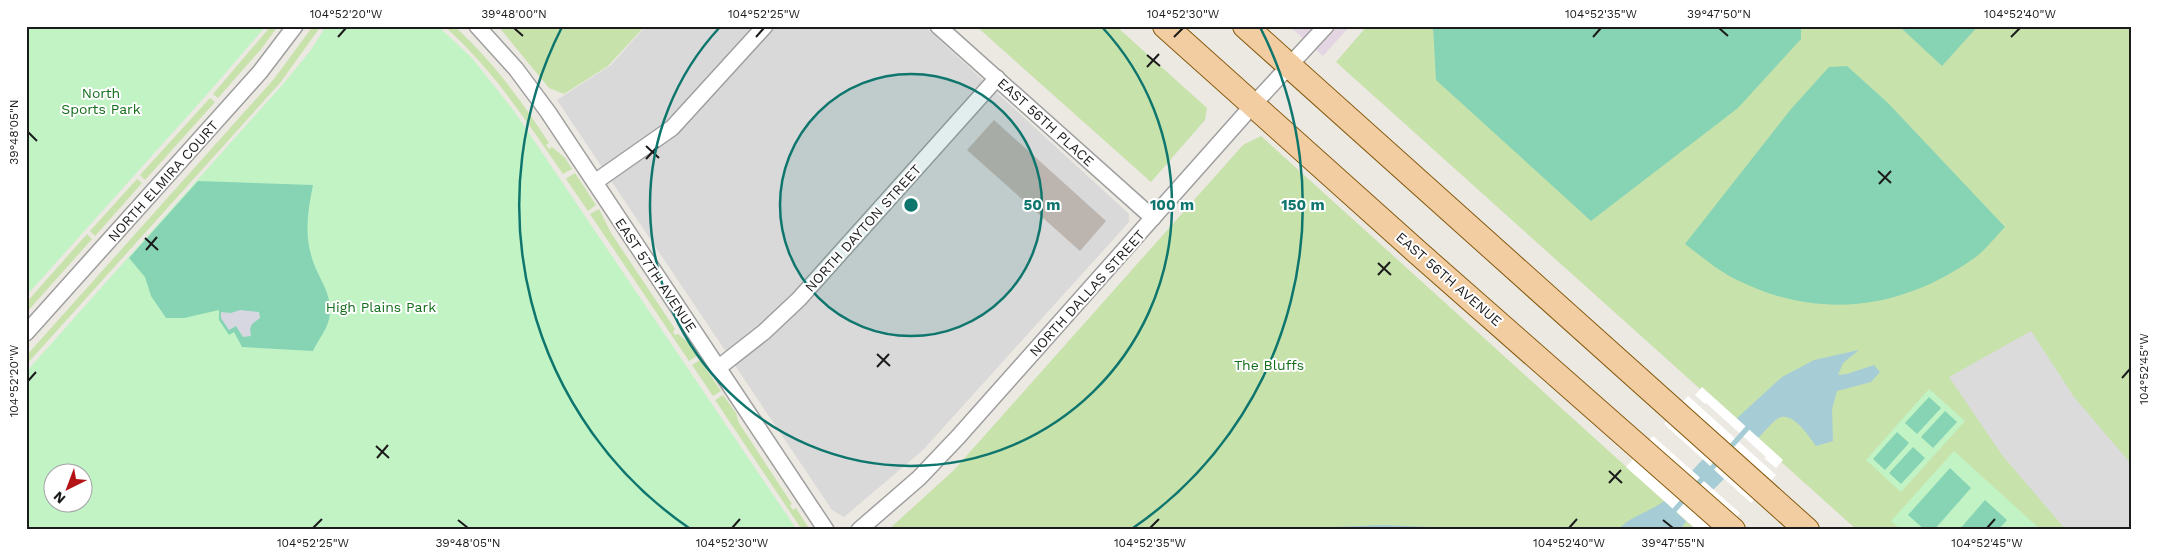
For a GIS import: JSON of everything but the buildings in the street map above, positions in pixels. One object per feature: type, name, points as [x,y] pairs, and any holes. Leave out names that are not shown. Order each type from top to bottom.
[{"type":"main road","name":"EAST 56TH AVENUE","points":[[1166,26],[1416,251],[1643,448],[1731,528]]},
{"type":"main road","points":[[1245,26],[1807,530]]},
{"type":"street","name":"NORTH ELMIRA COURT","points":[[26,333],[260,72],[295,26]]},
{"type":"street","name":"EAST 57TH AVENUE","points":[[477,26],[529,85],[826,530]]},
{"type":"street","points":[[595,182],[654,142],[679,122],[765,26]]},
{"type":"street","name":"EAST 56TH PLACE","points":[[938,26],[1153,218]]},
{"type":"street","name":"NORTH DALLAS STREET","points":[[859,530],[914,483],[958,437],[1253,105],[1326,26]]},
{"type":"street","name":"NORTH DAYTON STREET","points":[[718,368],[764,332],[799,299],[997,78]]},
{"type":"shaded area","points":[[646,26],[924,26],[1129,214],[1129,222],[923,450],[844,517],[832,510],[557,100],[611,65]]},
{"type":"shaded area","points":[[1289,26],[1350,26],[1323,56]]},
{"type":"shaded area","points":[[240,310],[259,312],[260,318],[252,324],[250,329],[251,336],[243,337],[236,326],[229,330],[221,318],[221,312],[231,313]]},
{"type":"shaded area","points":[[2031,331],[2074,397],[2132,465],[2132,530],[2066,530],[2002,455],[1949,377]]},
{"type":"green space","name":"North Sports Park","points":[[26,26],[266,26],[26,296]]},
{"type":"green space","points":[[271,26],[278,26],[262,48],[218,98],[213,94]]},
{"type":"green space","points":[[313,26],[321,26],[280,83],[26,365],[26,356],[274,79]]},
{"type":"green space","name":"High Plains Park","points":[[326,26],[438,26],[472,58],[514,111],[797,530],[26,530],[26,372],[284,83],[311,50]]},
{"type":"green space","points":[[444,26],[454,26],[481,53],[528,111],[549,143],[546,145],[549,149],[552,147],[565,158],[572,169],[563,174],[494,78]]},
{"type":"green space","points":[[498,26],[645,26],[608,66],[564,94],[549,88]]},
{"type":"green space","points":[[976,26],[1116,26],[1207,108],[1205,120],[1151,182]]},
{"type":"green space","points":[[1367,26],[2132,26],[2132,530],[1857,530],[1336,62]]},
{"type":"green space","points":[[1433,26],[1801,26],[1801,39],[1738,108],[1591,221],[1436,80]]},
{"type":"green space","points":[[1899,26],[1978,26],[1942,66]]},
{"type":"green space","points":[[1847,66],[1888,103],[2005,227],[1986,248],[1973,259],[1945,276],[1916,290],[1887,299],[1857,304],[1826,304],[1796,300],[1765,292],[1728,275],[1685,244],[1791,109],[1829,67]]},
{"type":"green space","points":[[210,98],[215,102],[145,180],[140,175]]},
{"type":"green space","name":"The Bluffs","points":[[1261,136],[1696,530],[888,530],[953,471],[1243,145]]},
{"type":"green space","points":[[575,173],[596,205],[588,211],[566,179]]},
{"type":"green space","points":[[137,179],[142,183],[95,236],[90,231]]},
{"type":"green space","points":[[198,181],[313,185],[308,212],[308,240],[314,265],[329,298],[330,313],[328,323],[313,351],[242,347],[234,332],[229,335],[219,320],[219,310],[184,318],[166,318],[151,296],[145,277],[129,258]]},
{"type":"green space","points":[[599,209],[611,233],[675,329],[673,332],[675,335],[678,334],[689,343],[697,356],[689,361],[590,214]]},
{"type":"green space","points":[[87,234],[92,239],[26,313],[26,303]]},
{"type":"green space","points":[[700,360],[721,391],[713,396],[692,365]]},
{"type":"green space","points":[[1929,389],[1965,421],[1901,492],[1866,460]]},
{"type":"green space","points":[[723,395],[792,504],[790,506],[793,510],[796,508],[810,530],[802,530],[715,400]]},
{"type":"green space","points":[[1929,397],[1941,408],[1917,434],[1905,423]]},
{"type":"green space","points":[[1945,411],[1957,422],[1933,448],[1921,437]]},
{"type":"green space","points":[[1897,432],[1909,443],[1885,470],[1873,459]]},
{"type":"green space","points":[[1913,447],[1925,458],[1901,484],[1889,473]]},
{"type":"green space","points":[[1954,451],[2041,530],[1901,530],[1891,521]]},
{"type":"green space","points":[[1950,468],[1971,488],[1934,530],[1925,530],[1908,515]]},
{"type":"green space","points":[[1985,500],[2007,520],[1998,530],[1959,530]]},
{"type":"water","points":[[1859,350],[1843,363],[1838,375],[1874,365],[1880,372],[1871,382],[1837,391],[1832,409],[1833,441],[1816,446],[1800,425],[1783,417],[1774,421],[1757,439],[1736,419],[1782,377],[1814,360]]},
{"type":"water","points":[[1703,459],[1724,479],[1713,490],[1692,471]]},
{"type":"water","points":[[1664,501],[1686,521],[1680,530],[1619,530],[1632,519]]},
{"type":"water","points":[[1383,525],[1456,528],[1500,527],[1512,530],[1256,530]]},
{"type":"pier","points":[[1702,387],[1783,460],[1776,468],[1695,395]]},
{"type":"pier","points":[[1688,396],[1776,475],[1751,503],[1664,424]]},
{"type":"pier","points":[[1653,436],[1740,513],[1725,530],[1697,530],[1626,467]]},
{"type":"waterway","points":[[1728,450],[1751,424]]},
{"type":"waterway","points":[[1695,487],[1719,460]]},
{"type":"waterway","points":[[1672,513],[1686,497]]}]
